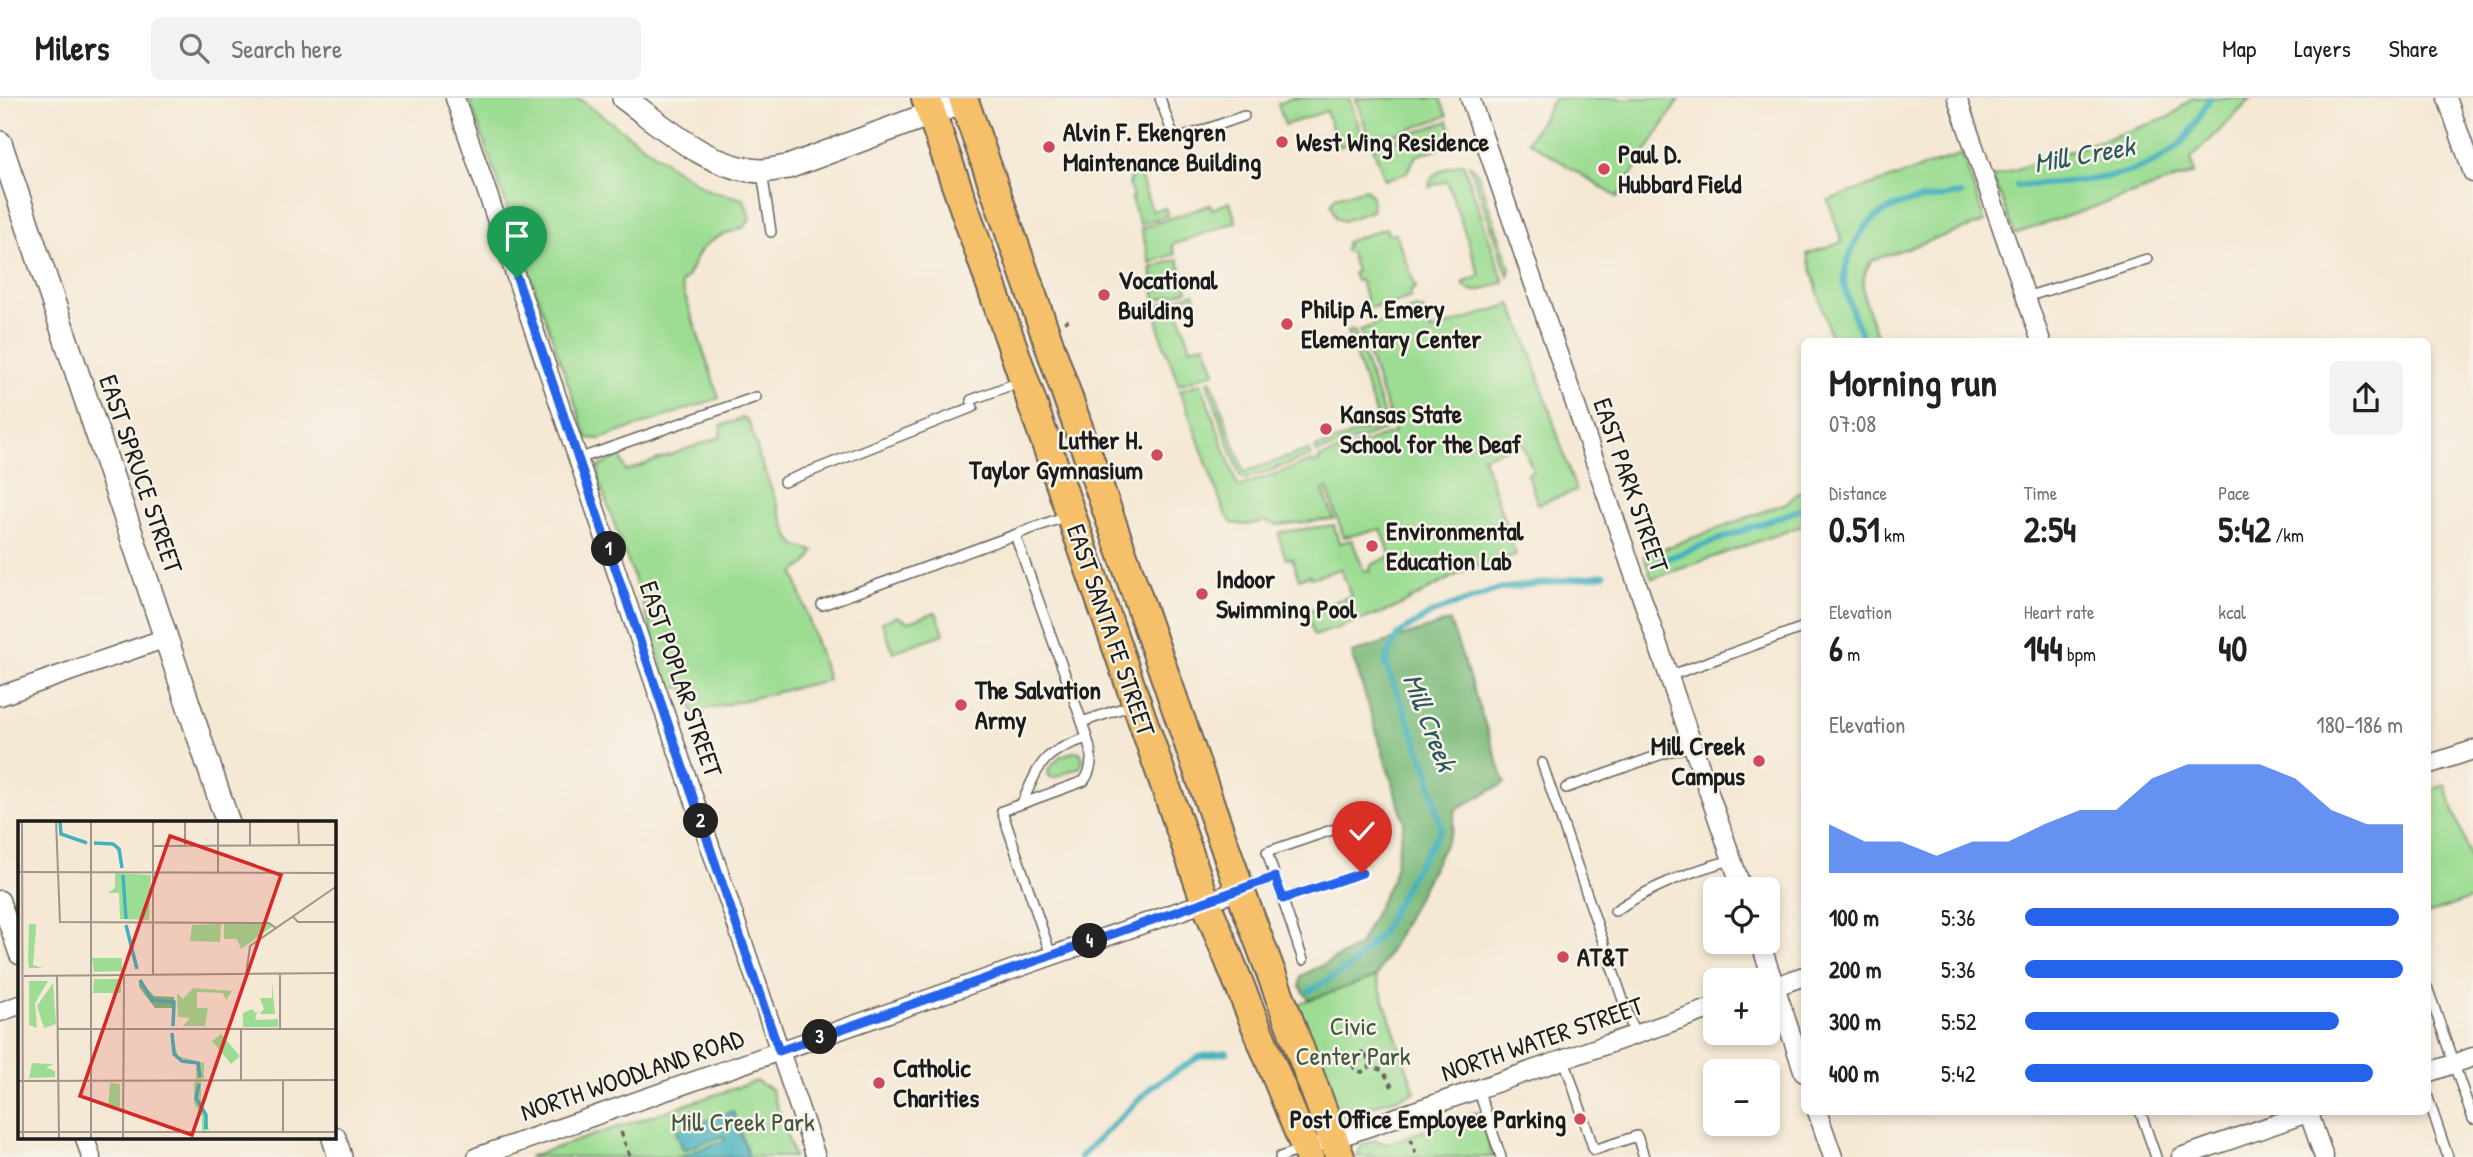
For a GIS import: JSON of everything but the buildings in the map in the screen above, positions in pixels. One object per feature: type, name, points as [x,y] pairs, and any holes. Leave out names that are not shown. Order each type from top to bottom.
[{"type":"main road","name":"EAST SANTA FE STREET","points":[[964,100],[1240,890],[1337,1148]]},
{"type":"main road","name":"EAST SANTA FE STREET","points":[[929,106],[1205,900],[1299,1154]]},
{"type":"main road","points":[[1136,703],[1170,691]]},
{"type":"street","name":"EAST POPLAR STREET","points":[[455,98],[816,1157]]},
{"type":"street","points":[[624,98],[699,152],[737,167],[762,171],[788,167],[929,106],[964,100]]},
{"type":"street","name":"EAST PARK STREET","points":[[1470,98],[1738,877]]},
{"type":"street","points":[[1957,98],[2040,338]]},
{"type":"street","points":[[2447,98],[2468,146],[2473,173]]},
{"type":"street","name":"EAST SPRUCE STREET","points":[[0,143],[227,821]]},
{"type":"street","points":[[0,696],[166,638]]},
{"type":"street","points":[[2431,764],[2473,750]]},
{"type":"street","name":"NORTH WOODLAND ROAD","points":[[477,1157],[1205,900],[1240,890]]},
{"type":"street","points":[[0,900],[18,952]]},
{"type":"street","points":[[1780,985],[1801,977]]},
{"type":"street","points":[[0,1012],[18,1005]]},
{"type":"street","name":"NORTH WATER STREET","points":[[1299,1154],[1337,1148],[1478,1089],[1703,1011]]},
{"type":"street","points":[[1780,1011],[1801,1065]]},
{"type":"street","points":[[2431,1072],[2473,1057]]},
{"type":"street","points":[[1818,1115],[1833,1157]]},
{"type":"street","points":[[2180,1157],[2301,1115]]},
{"type":"street","points":[[2311,1115],[2324,1157]]},
{"type":"street","points":[[86,1140],[92,1157]]},
{"type":"street","points":[[335,1140],[340,1157]]},
{"type":"lane","points":[[1160,98],[1173,135],[1177,138],[1244,116]]},
{"type":"lane","points":[[762,171],[771,232]]},
{"type":"lane","points":[[2026,297],[2147,259]]},
{"type":"lane","points":[[785,482],[1024,380]]},
{"type":"lane","points":[[578,459],[756,397]]},
{"type":"lane","points":[[822,605],[1071,514]]},
{"type":"lane","points":[[1015,535],[1092,754],[1090,773],[1084,781],[1002,811],[1051,955]]},
{"type":"lane","points":[[1669,676],[1801,628]]},
{"type":"lane","points":[[1082,722],[1136,703]]},
{"type":"lane","points":[[1022,803],[1038,769],[1048,756],[1056,749],[1087,738]]},
{"type":"lane","points":[[1566,788],[1668,752],[1693,746]]},
{"type":"lane","points":[[1542,763],[1635,1035]]},
{"type":"lane","points":[[1303,960],[1267,852],[1367,818]]},
{"type":"lane","points":[[1615,911],[1635,897],[1707,866],[1732,860]]},
{"type":"lane","points":[[1283,899],[1362,873]]},
{"type":"lane","points":[[1240,890],[1275,877]]},
{"type":"lane","points":[[2431,998],[2473,1119]]},
{"type":"lane","points":[[1564,1059],[1594,1150],[1637,1136],[1644,1157]]},
{"type":"lane","points":[[1478,1089],[1501,1157]]},
{"type":"lane","points":[[2431,1107],[2448,1157]]},
{"type":"lane","points":[[2141,1115],[2156,1157]]},
{"type":"path","points":[[1326,1062],[1340,1058],[1351,1060],[1364,1051],[1371,1066],[1383,1071],[1394,1090]]},
{"type":"path","points":[[1351,1060],[1354,1070],[1362,1072],[1371,1066]]},
{"type":"path","points":[[621,1132],[629,1157]]},
{"type":"path","points":[[1411,1139],[1417,1157]]},
{"type":"green space","points":[[469,98],[578,98],[708,190],[744,199],[750,218],[745,227],[716,238],[704,247],[681,284],[719,398],[600,439],[587,438]]},
{"type":"green space","points":[[1292,98],[1349,98],[1363,138],[1338,147],[1326,111],[1285,125],[1278,104]]},
{"type":"green space","points":[[1356,98],[1440,98],[1447,116],[1371,143]]},
{"type":"green space","name":"Paul D. Hubbard Field","points":[[1555,98],[1680,98],[1617,197],[1528,141]]},
{"type":"green space","points":[[2192,98],[2252,98],[2191,159],[2194,173],[2015,234],[1993,177],[2170,117]]},
{"type":"green space","points":[[1448,121],[1455,142],[1416,156],[1406,173],[1385,180],[1373,147]]},
{"type":"green space","points":[[1962,154],[1985,222],[1872,260],[1866,269],[1863,289],[1878,338],[1831,338],[1807,254],[1842,242],[1828,200]]},
{"type":"green space","points":[[1463,163],[1504,282],[1475,291],[1466,288],[1462,283],[1480,276],[1447,181],[1429,187],[1430,181],[1437,173]]},
{"type":"green space","points":[[1469,164],[1477,172],[1510,268],[1508,276]]},
{"type":"green space","points":[[1138,170],[1152,211],[1165,208],[1168,215],[1140,224],[1129,185],[1132,172]]},
{"type":"green space","points":[[1366,189],[1372,199],[1372,211],[1343,221],[1336,218],[1331,204],[1335,197]]},
{"type":"green space","points":[[1230,202],[1236,222],[1172,245],[1175,254],[1150,263],[1141,228],[1210,205],[1212,209]]},
{"type":"green space","points":[[1386,228],[1388,234],[1396,234],[1416,288],[1411,290],[1411,297],[1384,307],[1382,304],[1365,310],[1362,303],[1367,300],[1360,280],[1356,281],[1353,273],[1356,272],[1350,252],[1346,252],[1344,248],[1347,246],[1346,242]]},
{"type":"green space","points":[[1178,259],[1188,290],[1155,301],[1151,268]]},
{"type":"green space","points":[[1194,293],[1197,302],[1178,310],[1191,348],[1205,344],[1215,372],[1179,385],[1160,334],[1156,306]]},
{"type":"green space","points":[[1511,304],[1528,344],[1576,491],[1538,504],[1527,474],[1533,471],[1522,443],[1483,457],[1516,555],[1469,568],[1393,609],[1314,636],[1307,611],[1351,596],[1341,569],[1299,579],[1293,560],[1286,559],[1278,535],[1281,532],[1334,525],[1339,543],[1352,540],[1364,571],[1370,572],[1371,565],[1391,556],[1381,529],[1344,537],[1327,489],[1323,490],[1334,519],[1277,525],[1266,521],[1246,525],[1232,523],[1224,511],[1180,390],[1201,383],[1238,487],[1312,461],[1320,461],[1319,458],[1395,432],[1360,330],[1417,308],[1423,309],[1431,331]]},
{"type":"green space","points":[[1354,330],[1388,426],[1385,430],[1317,453],[1315,448],[1380,425],[1347,332]]},
{"type":"green space","points":[[1211,380],[1244,472],[1308,450],[1311,456],[1245,479],[1240,476],[1207,382]]},
{"type":"green space","points":[[743,418],[749,422],[790,538],[797,546],[814,551],[809,561],[794,573],[828,680],[694,712],[684,688],[669,688],[642,601],[599,481],[599,467],[620,455],[626,471],[720,437],[721,426]]},
{"type":"green space","points":[[1801,491],[1801,526],[1652,579],[1644,556],[1786,503]]},
{"type":"green space","points":[[936,612],[944,634],[893,652],[882,622],[897,616],[908,622]]},
{"type":"green space","points":[[1450,621],[1505,783],[1456,809],[1452,831],[1376,977],[1309,1000],[1300,986],[1301,976],[1358,947],[1393,877],[1404,821],[1352,653]]},
{"type":"green space","points":[[1080,752],[1083,759],[1080,767],[1053,778],[1049,776],[1048,770],[1060,756]]},
{"type":"green space","points":[[2445,785],[2473,866],[2473,898],[2431,913],[2431,790]]},
{"type":"green space","name":"Civic Center Park","points":[[1376,977],[1415,1092],[1372,1106],[1367,1116],[1349,1119],[1342,1116],[1336,1108],[1294,1005]]},
{"type":"green space","name":"Mill Creek Park","points":[[756,1081],[771,1089],[794,1157],[528,1157]]},
{"type":"green space","name":"Civic Center Park","points":[[1478,1112],[1493,1157],[1356,1157],[1362,1145],[1376,1140],[1386,1144]]},
{"type":"water","points":[[733,1111],[749,1157],[679,1157],[725,1140],[723,1136],[683,1150],[676,1131]]},
{"type":"waterway","name":"Mill Creek","points":[[2017,186],[2109,177],[2153,163],[2172,151],[2188,135],[2210,98]]},
{"type":"waterway","name":"Mill Creek","points":[[1862,338],[1844,280],[1849,257],[1864,229],[1886,210],[1914,201],[1961,194]]},
{"type":"waterway","name":"Mill Creek","points":[[1663,560],[1801,509]]},
{"type":"waterway","name":"Mill Creek","points":[[1309,991],[1350,967],[1382,932],[1409,879],[1441,829],[1428,770],[1385,663],[1398,634],[1432,613],[1499,589],[1604,575]]},
{"type":"waterway","name":"Mill Creek","points":[[1080,1157],[1154,1085],[1199,1057],[1227,1052]]},
{"type":"place","name":"West Wing Residence","points":[[1282,142]]},
{"type":"place","name":"Alvin F. Ekengren Maintenance Building","points":[[1049,147]]},
{"type":"place","name":"Paul D. Hubbard Field","points":[[1604,169]]},
{"type":"place","name":"Vocational Building","points":[[1104,295]]},
{"type":"place","name":"Philip A. Emery Elementary Center","points":[[1287,324]]},
{"type":"place","name":"Kansas State School for the Deaf","points":[[1326,429]]},
{"type":"place","name":"Luther H. Taylor Gymnasium","points":[[1157,455]]},
{"type":"place","name":"Environmental Education Lab","points":[[1372,546]]},
{"type":"place","name":"Indoor Swimming Pool","points":[[1202,594]]},
{"type":"place","name":"The Salvation Army","points":[[961,705]]},
{"type":"place","name":"Mill Creek Campus","points":[[1759,761]]},
{"type":"place","name":"AT&T","points":[[1563,957]]},
{"type":"place","name":"Catholic Charities","points":[[879,1083]]},
{"type":"place","name":"Post Office Employee Parking","points":[[1580,1119]]},
{"type":"route","points":[[517,278],[779,1051],[1275,877],[1283,899],[1362,873]]}]
